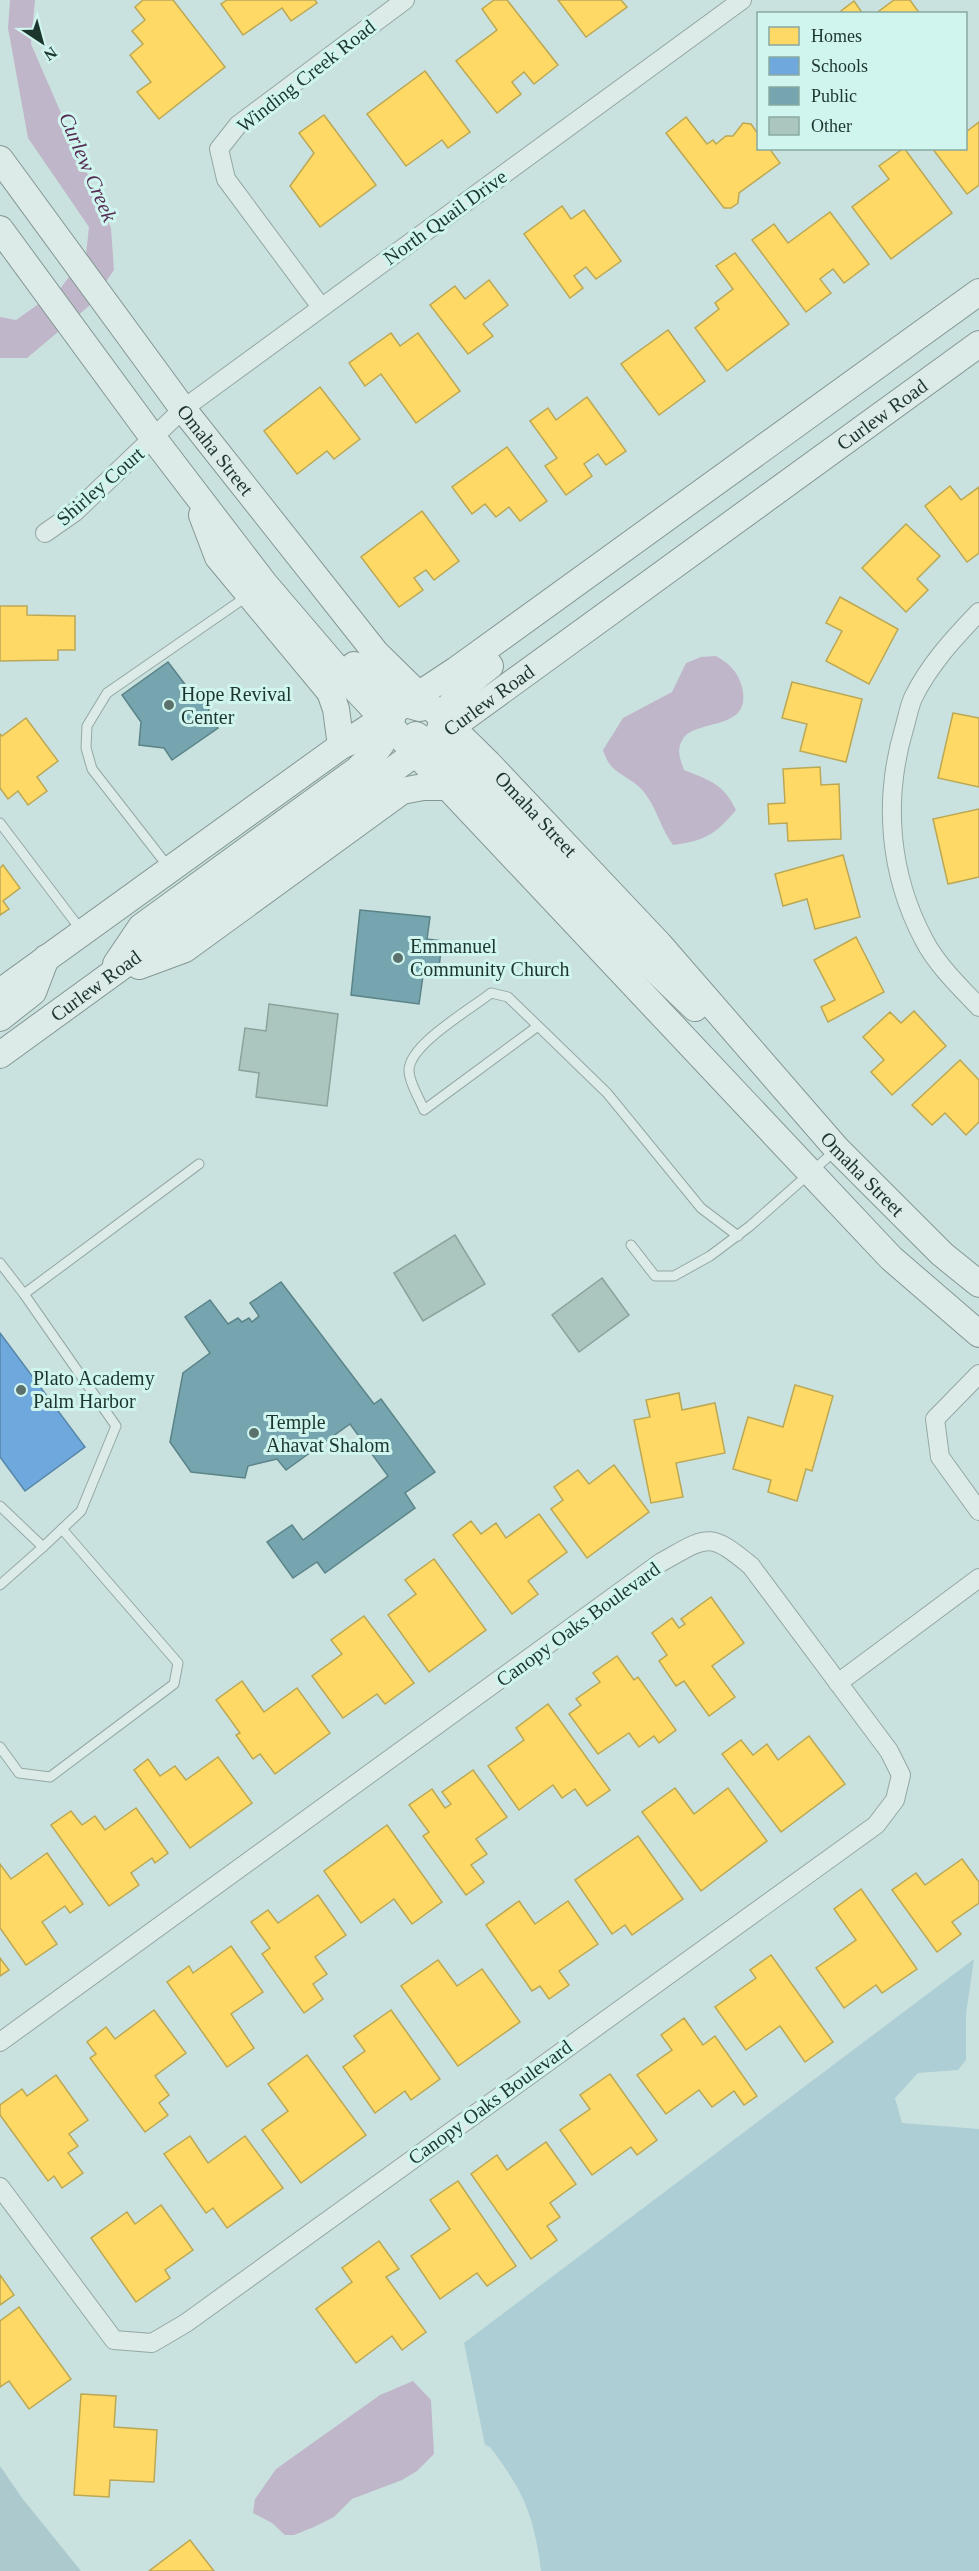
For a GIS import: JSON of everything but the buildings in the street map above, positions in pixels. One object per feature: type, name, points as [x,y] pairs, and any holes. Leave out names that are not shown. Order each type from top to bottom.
[{"type":"main road","name":"Omaha Street","points":[[0,159],[183,409],[376,653],[420,722],[445,787],[891,1258],[979,1334]]},
{"type":"main road","name":"Omaha Street","points":[[0,229],[154,439],[264,583],[420,722],[659,944],[837,1149],[934,1246],[979,1284]]},
{"type":"main road","name":"Curlew Road","points":[[0,1055],[106,979],[420,722],[824,404],[979,292]]},
{"type":"main road","name":"Curlew Road","points":[[0,992],[341,746],[478,707],[979,344]]},
{"type":"main road","points":[[193,489],[218,557],[330,692],[336,709],[341,746]]},
{"type":"main road","points":[[106,979],[141,927],[357,770],[381,747],[420,722]]},
{"type":"main road","points":[[106,979],[185,948],[402,792],[423,787],[445,787]]},
{"type":"main road","points":[[0,1018],[33,992],[46,958]]},
{"type":"street","name":"Winding Creek Road","points":[[321,308],[226,179],[219,149],[238,125],[405,0]]},
{"type":"street","name":"North Quail Drive","points":[[154,439],[183,409],[742,0]]},
{"type":"street","name":"Shirley Court","points":[[45,533],[75,512],[154,439]]},
{"type":"street","points":[[979,612],[946,646],[913,699],[895,759],[890,808],[894,851],[903,893],[925,942],[979,1007]]},
{"type":"street","points":[[979,1374],[935,1419],[940,1456],[979,1511]]},
{"type":"street","name":"Canopy Oaks Boulevard","points":[[0,2042],[660,1563],[700,1541],[723,1543],[751,1566],[889,1751],[901,1775],[895,1800],[876,1825],[186,2322],[152,2343],[114,2340],[0,2187]]},
{"type":"street","points":[[838,1683],[979,1578]]},
{"type":"lane","points":[[170,869],[92,769],[86,748],[87,726],[95,708],[107,693],[249,595]]},
{"type":"lane","points":[[0,823],[82,932]]},
{"type":"lane","points":[[538,1026],[424,1110],[409,1074],[410,1062],[418,1048],[491,993],[508,997],[538,1026],[607,1093],[701,1208],[738,1236]]},
{"type":"lane","points":[[631,1245],[656,1276],[674,1275],[710,1256],[738,1236],[837,1149]]},
{"type":"lane","points":[[24,1294],[199,1164]]},
{"type":"lane","points":[[0,1263],[116,1426],[81,1511],[0,1585]]},
{"type":"lane","points":[[0,1506],[43,1546]]},
{"type":"lane","points":[[0,1747],[19,1773],[50,1777],[174,1684],[178,1663],[62,1529]]},
{"type":"shaded area","points":[[10,0],[35,0],[31,44],[111,228],[114,270],[89,306],[27,358],[0,358],[0,317],[16,320],[60,289],[86,254],[89,227],[28,138],[8,28]]},
{"type":"shaded area","points":[[716,656],[736,673],[742,687],[743,701],[739,711],[732,718],[690,733],[683,739],[679,754],[684,770],[715,784],[726,794],[736,810],[716,831],[709,835],[673,845],[643,791],[612,767],[603,750],[623,718],[672,692],[686,663],[701,657]]},
{"type":"shaded area","points":[[974,1959],[966,2014],[966,2060],[958,2070],[918,2073],[895,2098],[902,2123],[979,2129],[979,2571],[541,2571],[535,2534],[526,2505],[502,2463],[490,2447],[485,2445],[464,2343]]},
{"type":"shaded area","points":[[413,2381],[431,2400],[434,2454],[417,2471],[402,2480],[352,2499],[334,2517],[294,2535],[285,2535],[272,2523],[253,2513],[255,2499],[276,2469],[380,2395]]},
{"type":"shaded area","points":[[0,2466],[22,2498],[81,2571],[0,2571]]},
{"type":"place","name":"Hope Revival Center","points":[[169,705]]},
{"type":"place","name":"Emmanuel Community Church","points":[[398,958]]},
{"type":"place","name":"Plato Academy Palm Harbor","points":[[21,1390]]},
{"type":"place","name":"Temple Ahavat Shalom","points":[[254,1433]]},
{"type":"water label","name":"Curlew Creek","points":[[88,167]]}]
